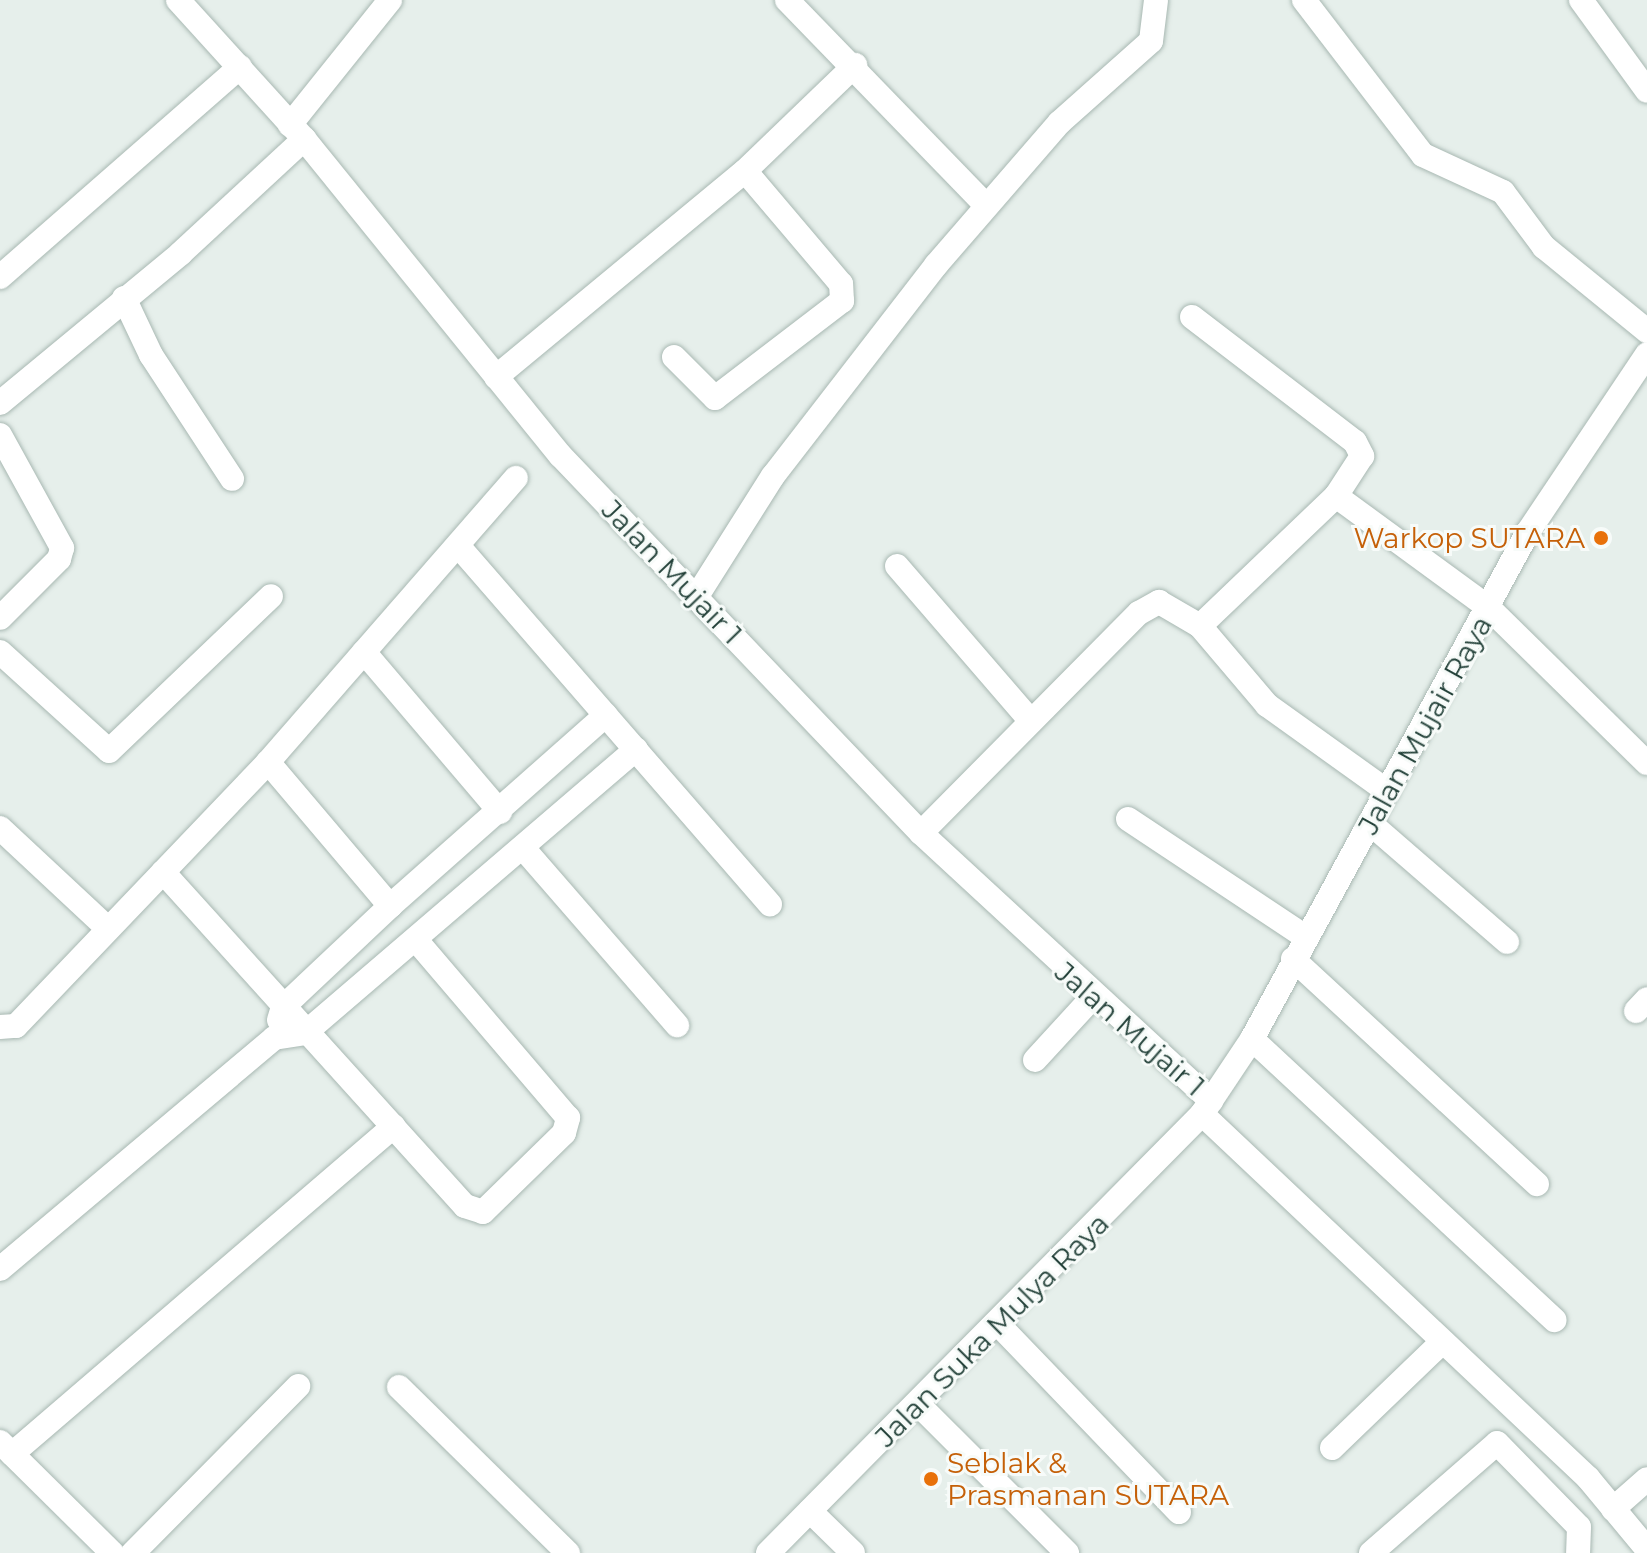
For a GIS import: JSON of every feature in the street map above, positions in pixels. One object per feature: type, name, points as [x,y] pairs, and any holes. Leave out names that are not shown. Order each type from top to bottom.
[{"type":"street","name":"Jalan Mujair 1","points":[[178,0],[297,132],[560,455],[921,833],[1206,1107],[1440,1344],[1613,1509],[1647,1549]]},
{"type":"street","points":[[0,403],[124,298],[297,132],[390,0]]},
{"type":"street","points":[[787,0],[855,65],[986,205]]},
{"type":"street","points":[[697,596],[773,476],[986,205],[1059,123],[1151,41],[1156,0]]},
{"type":"street","points":[[1304,0],[1423,155],[1503,192],[1544,247],[1647,331]]},
{"type":"street","points":[[1581,0],[1647,91]]},
{"type":"street","points":[[496,377],[745,171],[855,65]]},
{"type":"street","points":[[0,277],[240,67]]},
{"type":"street","points":[[674,357],[715,398],[842,301],[841,284],[745,171]]},
{"type":"street","points":[[124,298],[151,355],[232,479]]},
{"type":"street","points":[[1192,317],[1355,442],[1362,456],[1336,496],[1200,626]]},
{"type":"street","name":"Jalan Mujair Raya","points":[[1206,1107],[1252,1039],[1304,936],[1371,824],[1528,532],[1647,354]]},
{"type":"street","points":[[0,435],[62,548],[59,559],[0,618]]},
{"type":"street","points":[[0,1027],[16,1026],[105,926],[163,872],[268,762],[364,652],[461,549],[516,478]]},
{"type":"street","points":[[1336,496],[1489,608],[1647,763]]},
{"type":"street","points":[[461,549],[770,905]]},
{"type":"street","points":[[897,566],[1030,720]]},
{"type":"street","points":[[0,652],[109,751],[271,596]]},
{"type":"street","points":[[921,833],[1030,720],[1154,603],[1200,626],[1267,705],[1387,791]]},
{"type":"street","points":[[364,652],[500,812]]},
{"type":"street","points":[[274,1038],[283,1007],[390,906],[500,812],[606,715]]},
{"type":"street","points":[[0,1269],[274,1038],[305,1033],[417,941],[636,749]]},
{"type":"street","points":[[268,762],[390,906]]},
{"type":"street","points":[[1128,819],[1304,936]]},
{"type":"street","points":[[1371,824],[1507,942]]},
{"type":"street","points":[[0,828],[105,926]]},
{"type":"street","points":[[523,848],[677,1025]]},
{"type":"street","points":[[163,872],[305,1033],[478,1212],[568,1125],[566,1111],[417,941]]},
{"type":"street","points":[[1293,959],[1537,1184]]},
{"type":"street","points":[[1035,1060],[1093,997]]},
{"type":"street","points":[[1252,1039],[1554,1320]]},
{"type":"street","name":"Jalan Suka Mulya Raya","points":[[768,1553],[920,1406],[1206,1107]]},
{"type":"street","points":[[112,1553],[6,1448],[394,1126]]},
{"type":"street","points":[[998,1324],[1179,1512]]},
{"type":"street","points":[[1332,1448],[1440,1344]]},
{"type":"street","points":[[133,1553],[298,1386]]},
{"type":"street","points":[[399,1387],[568,1553]]},
{"type":"street","points":[[920,1406],[1067,1553]]},
{"type":"street","points":[[1371,1553],[1497,1443],[1579,1527],[1578,1553]]},
{"type":"street","points":[[1613,1509],[1647,1479]]},
{"type":"street","points":[[810,1511],[853,1553]]},
{"type":"place","name":"Warkop SUTARA","points":[[1601,538]]},
{"type":"place","name":"Seblak & Prasmanan SUTARA","points":[[931,1479]]}]
